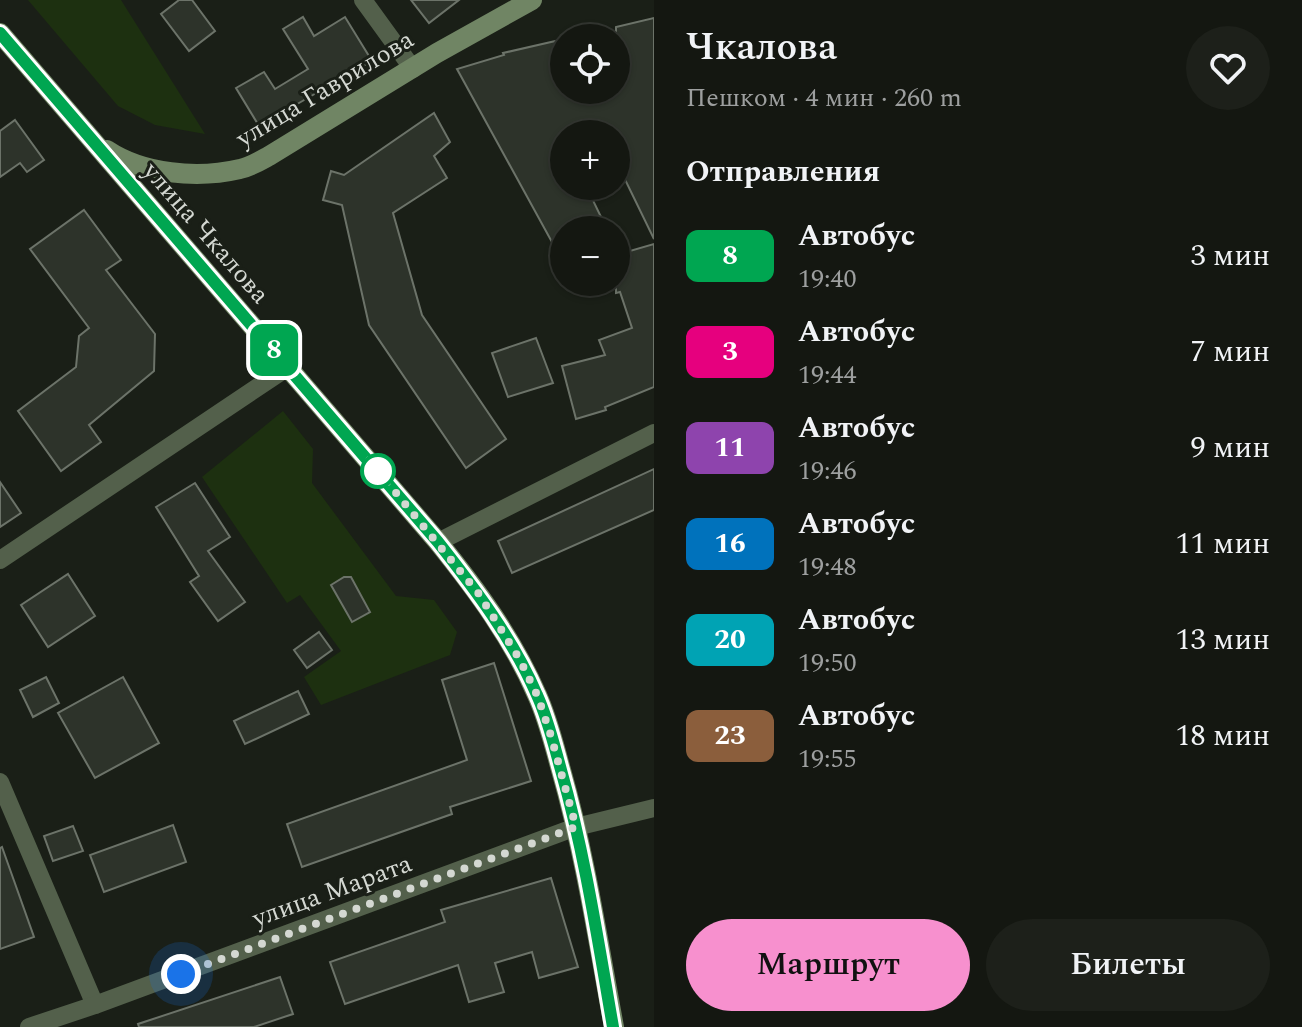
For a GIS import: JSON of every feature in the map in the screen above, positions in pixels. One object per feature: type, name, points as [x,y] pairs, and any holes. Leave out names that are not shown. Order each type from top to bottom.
[{"type":"main road","name":"улица Гаврилова","points":[[91,140],[125,162],[161,171],[211,173],[242,169],[532,0]]},
{"type":"main road","name":"улица Чкалова","points":[[0,33],[438,542],[479,594],[520,660],[538,697],[576,827],[614,1027]]},
{"type":"street","points":[[363,0],[413,69]]},
{"type":"street","points":[[0,560],[288,367]]},
{"type":"street","points":[[438,542],[654,433]]},
{"type":"street","points":[[0,782],[95,1005]]},
{"type":"street","name":"улица Марата","points":[[29,1027],[576,827],[654,808]]},
{"type":"green space","points":[[28,0],[121,0],[205,134],[155,125],[118,106]]},
{"type":"green space","points":[[283,411],[313,449],[312,483],[396,596],[434,600],[457,632],[450,655],[321,705],[304,677],[341,651],[300,595],[287,603],[202,477]]},
{"type":"building","points":[[179,0],[192,0],[215,31],[189,51],[161,14]]},
{"type":"building","points":[[411,0],[459,0],[429,23]]},
{"type":"building","points":[[303,17],[314,36],[345,17],[372,61],[259,126],[236,88],[264,72],[275,89],[308,69],[283,29]]},
{"type":"building","points":[[654,18],[654,239],[630,190],[630,120],[550,120],[550,200],[593,200],[601,216],[550,216],[550,238],[457,69],[503,53],[550,42],[550,104],[630,104],[629,24]]},
{"type":"building","points":[[434,113],[450,142],[434,156],[447,178],[393,213],[422,315],[506,439],[466,468],[369,325],[342,205],[323,200],[331,171],[344,175]]},
{"type":"building","points":[[15,120],[44,160],[27,172],[20,163],[0,177],[0,131]]},
{"type":"building","points":[[84,210],[121,260],[106,270],[155,334],[154,371],[89,425],[101,442],[61,471],[18,411],[76,367],[79,336],[89,328],[30,249]]},
{"type":"building","points":[[654,244],[654,387],[605,407],[606,410],[576,419],[562,366],[605,355],[599,340],[632,328],[621,296],[630,296],[630,251]]},
{"type":"building","points":[[536,338],[553,383],[508,397],[492,353]]},
{"type":"building","points":[[654,469],[654,510],[512,573],[498,541]]},
{"type":"building","points":[[0,482],[21,513],[0,527]]},
{"type":"building","points":[[195,483],[230,537],[208,551],[245,602],[218,621],[190,582],[199,576],[156,507]]},
{"type":"building","points":[[68,574],[95,616],[48,647],[21,605]]},
{"type":"building","points":[[344,577],[351,577],[370,612],[352,622],[331,585]]},
{"type":"building","points":[[319,632],[332,650],[307,668],[294,650]]},
{"type":"building","points":[[494,663],[531,781],[450,807],[452,814],[302,867],[287,824],[467,760],[442,680]]},
{"type":"building","points":[[46,677],[59,703],[33,717],[20,690]]},
{"type":"building","points":[[123,677],[159,743],[95,778],[58,713]]},
{"type":"building","points":[[298,691],[309,714],[245,744],[234,721]]},
{"type":"building","points":[[173,825],[186,862],[104,892],[90,855]]},
{"type":"building","points":[[73,826],[83,851],[53,861],[44,836]]},
{"type":"building","points":[[0,848],[34,937],[0,949]]},
{"type":"building","points":[[551,878],[578,967],[539,978],[532,952],[495,963],[504,992],[469,1002],[458,965],[345,1004],[330,962],[445,922],[441,910]]},
{"type":"building","points":[[280,977],[293,1014],[254,1027],[139,1027],[138,1024]]},
{"type":"bus line","name":"8","points":[[0,33],[438,542],[479,594],[520,660],[538,697],[567,791],[613,1027]]},
{"type":"route","points":[[181,974],[576,827],[538,697],[520,660],[479,594],[369,460],[378,471]]}]
